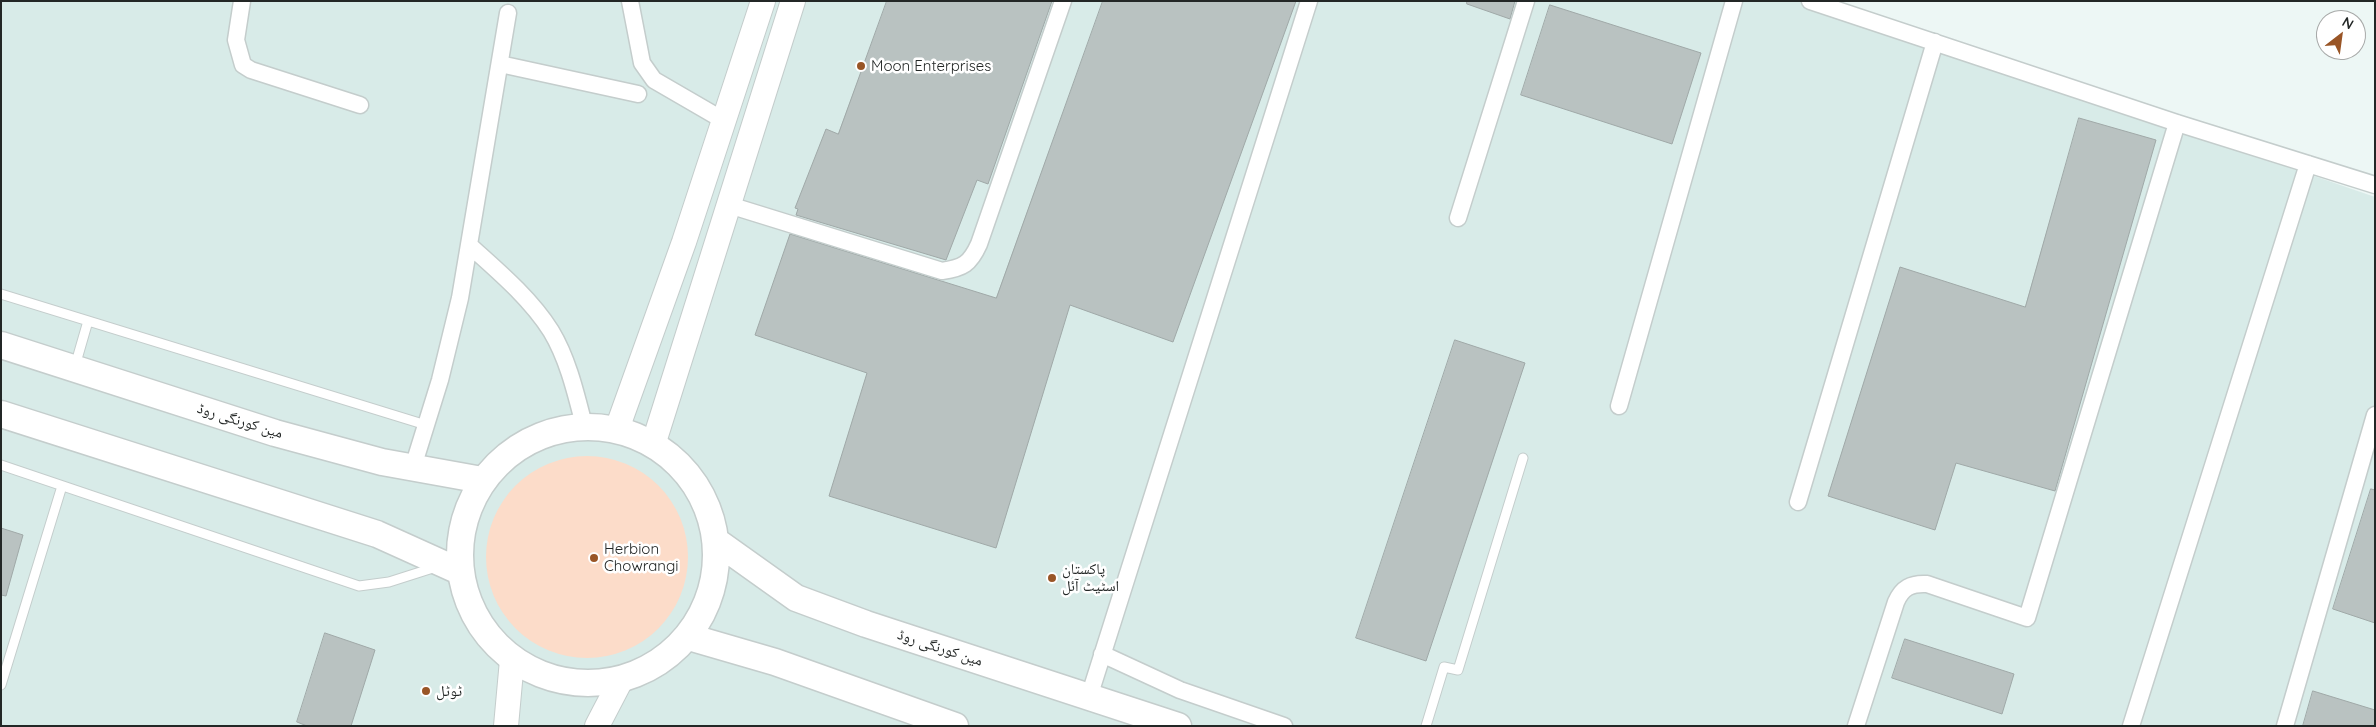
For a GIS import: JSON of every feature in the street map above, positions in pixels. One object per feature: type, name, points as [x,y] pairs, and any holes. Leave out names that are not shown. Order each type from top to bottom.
[{"type":"main road","points":[[617,429],[684,242],[763,1]]},
{"type":"main road","points":[[654,442],[793,1]]},
{"type":"main road","name":"مین کورنگی روڈ","points":[[1,345],[276,433],[382,462],[482,480]]},
{"type":"main road","points":[[1,414],[377,534],[451,567]]},
{"type":"main road","points":[[584,425],[617,429],[654,442],[692,479],[708,508],[716,541],[717,566],[712,592],[703,616],[688,637],[669,656],[646,671],[621,680],[564,682],[512,660],[476,621],[451,567],[462,523],[482,480],[514,449],[553,431],[584,425]]},
{"type":"main road","name":"مین کورنگی روڈ","points":[[716,541],[796,598],[866,624],[1178,726]]},
{"type":"main road","points":[[688,637],[775,662],[955,726]]},
{"type":"main road","points":[[506,726],[512,660]]},
{"type":"main road","points":[[597,726],[621,680]]},
{"type":"street","points":[[242,1],[236,40],[243,65],[251,70],[360,105]]},
{"type":"street","points":[[630,1],[642,63],[654,80],[723,120]]},
{"type":"street","points":[[729,205],[942,271],[959,268],[973,258],[979,244],[1063,1]]},
{"type":"street","points":[[1088,697],[1309,1]]},
{"type":"street","points":[[1458,218],[1526,1]]},
{"type":"street","points":[[1619,406],[1734,1]]},
{"type":"street","points":[[1810,1],[2177,123],[2375,185]]},
{"type":"street","points":[[412,467],[440,380],[469,245],[508,13]]},
{"type":"street","points":[[1798,502],[1935,42]]},
{"type":"street","points":[[500,64],[638,94]]},
{"type":"street","points":[[1856,726],[1896,602],[1901,592],[1907,587],[1914,583],[1927,584],[2027,618],[2177,123]]},
{"type":"street","points":[[2132,726],[2308,164]]},
{"type":"street","points":[[469,245],[515,287],[551,332],[575,386],[584,425]]},
{"type":"street","points":[[2285,726],[2375,415]]},
{"type":"street","points":[[1102,654],[1180,690],[1284,726]]},
{"type":"lane","points":[[1,294],[426,425]]},
{"type":"lane","points":[[74,369],[88,321]]},
{"type":"lane","points":[[1426,726],[1444,667],[1458,670],[1523,458]]},
{"type":"lane","points":[[1,465],[359,586],[390,582],[451,567]]},
{"type":"lane","points":[[1,685],[62,486]]},
{"type":"shaded area","points":[[1,1],[1808,1],[2375,197],[2375,726],[1,726]]},
{"type":"shaded area","points":[[587,456],[616,460],[635,468],[651,479],[665,493],[676,509],[684,528],[688,557],[684,586],[676,605],[665,621],[651,635],[635,646],[616,654],[587,658],[558,654],[539,646],[523,635],[509,621],[498,605],[490,586],[486,557],[490,528],[498,509],[509,493],[523,479],[539,468],[558,460]]},
{"type":"building","points":[[887,1],[1052,1],[988,184],[977,180],[946,260],[796,215],[798,209],[795,208],[826,129],[838,134]]},
{"type":"building","points":[[1103,1],[1296,1],[1173,342],[1070,305],[996,548],[829,496],[867,373],[755,335],[790,234],[996,298]]},
{"type":"building","points":[[1467,1],[1515,1],[1510,19],[1467,4]]},
{"type":"building","points":[[1550,5],[1701,53],[1672,144],[1521,95]]},
{"type":"building","points":[[2079,118],[2156,140],[2055,491],[1956,463],[1935,530],[1828,496],[1900,267],[2025,307]]},
{"type":"building","points":[[1455,340],[1525,363],[1426,661],[1356,638]]},
{"type":"building","points":[[2371,489],[2375,490],[2375,623],[2333,609]]},
{"type":"building","points":[[1,528],[23,535],[6,596],[1,595]]},
{"type":"building","points":[[325,633],[375,650],[351,726],[307,726],[297,722]]},
{"type":"building","points":[[1905,639],[2014,674],[2002,714],[1892,678]]},
{"type":"building","points":[[2313,691],[2375,710],[2375,726],[2303,726]]},
{"type":"place","name":"Moon Enterprises","points":[[861,66]]},
{"type":"place","name":"Herbion Chowrangi","points":[[594,558]]},
{"type":"place","name":"پاکستان اسٹیٹ آئل","points":[[1052,578]]},
{"type":"place","name":"ٹوٹل","points":[[426,691]]}]
